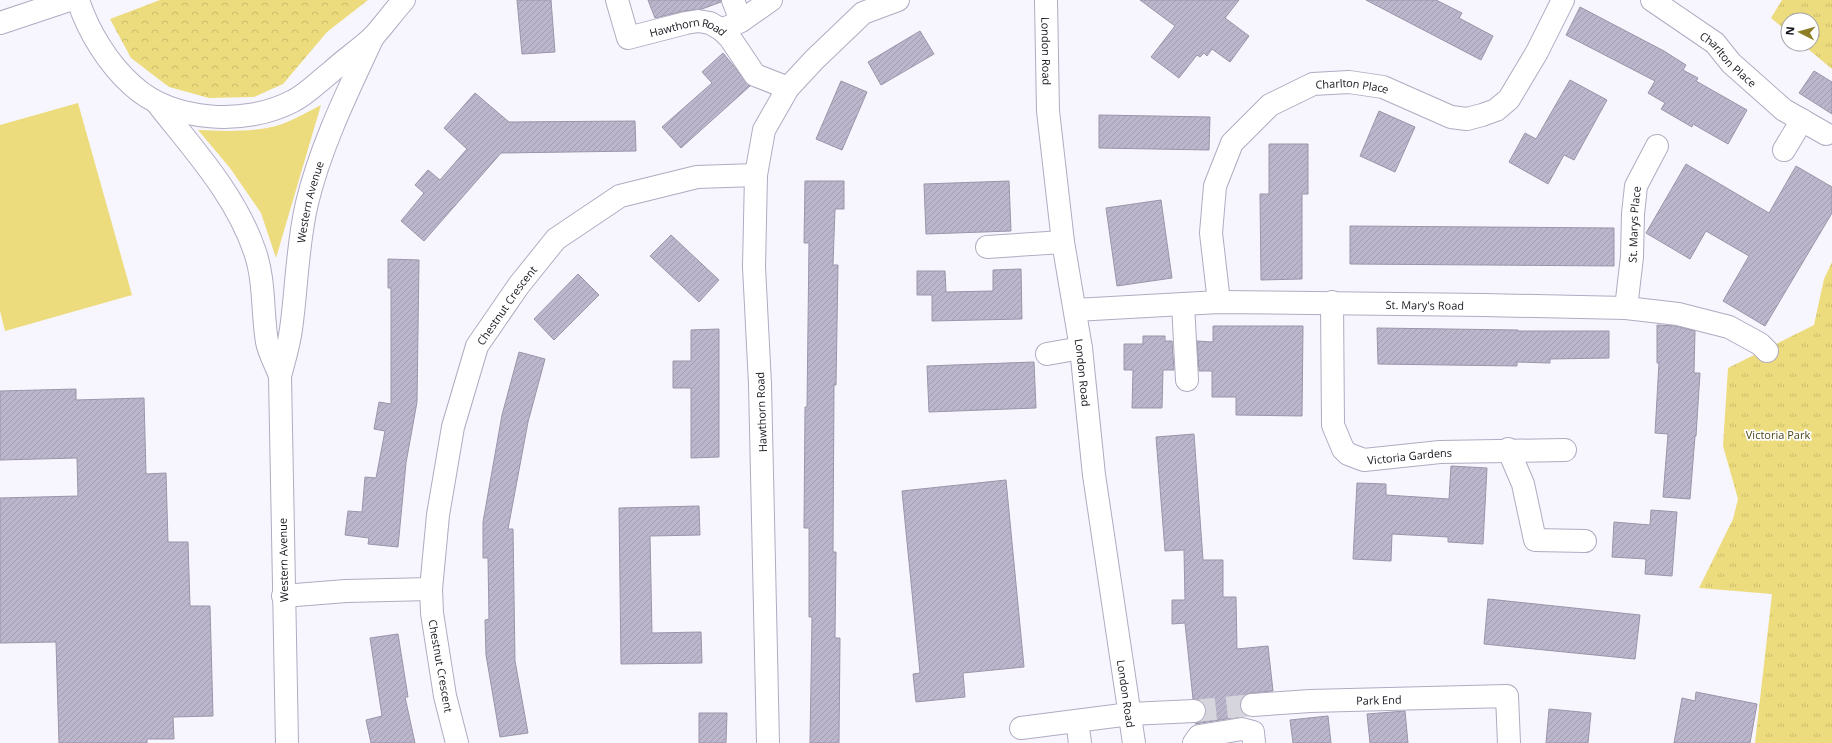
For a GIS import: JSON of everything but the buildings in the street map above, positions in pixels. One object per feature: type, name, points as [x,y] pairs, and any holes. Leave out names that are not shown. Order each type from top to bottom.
[{"type":"main road","points":[[3,22],[69,0]]},
{"type":"main road","points":[[78,0],[83,16],[115,68],[133,87],[157,103],[197,115],[217,118],[245,116],[281,107],[307,92],[373,37],[404,0]]},
{"type":"main road","name":"Hawthorn Road","points":[[617,0],[628,38],[698,21],[732,26],[730,38],[755,74],[788,88]]},
{"type":"main road","points":[[732,26],[733,0]]},
{"type":"main road","points":[[732,26],[771,0]]},
{"type":"main road","name":"Hawthorn Road","points":[[768,743],[760,384],[754,268],[756,175],[764,130],[788,88],[814,60],[863,13],[898,0]]},
{"type":"main road","name":"London Road","points":[[1046,0],[1048,111],[1063,242],[1075,310],[1094,475],[1134,743]]},
{"type":"main road","name":"Charlton Place","points":[[1219,302],[1211,233],[1214,186],[1232,144],[1270,105],[1313,84],[1349,82],[1383,87],[1451,117],[1467,119],[1496,110],[1509,99],[1537,52],[1563,0]]},
{"type":"main road","name":"Charlton Place","points":[[1652,0],[1715,43],[1731,63],[1784,110],[1826,134]]},
{"type":"main road","name":"Western Avenue","points":[[287,743],[280,376],[291,330],[296,273],[307,202],[320,159],[333,125],[373,37]]},
{"type":"main road","name":"Western Avenue","points":[[157,103],[216,178],[242,220],[256,253],[260,274],[267,343],[280,376]]},
{"type":"main road","points":[[1784,150],[1802,120]]},
{"type":"main road","name":"St. Marys Place","points":[[1626,308],[1632,257],[1633,214],[1636,186],[1657,146]]},
{"type":"main road","name":"Chestnut Crescent","points":[[457,743],[445,696],[432,613],[431,589],[438,515],[453,427],[477,346],[518,285],[556,239],[620,196],[697,177],[756,175]]},
{"type":"main road","points":[[987,247],[1063,242]]},
{"type":"main road","name":"St. Mary's Road","points":[[1075,310],[1219,302],[1332,302],[1626,308],[1678,314],[1729,327],[1760,344],[1767,350]]},
{"type":"main road","name":"Victoria Gardens","points":[[1332,302],[1333,425],[1343,449],[1348,454],[1364,460],[1440,452],[1508,449],[1565,450]]},
{"type":"main road","points":[[1183,304],[1187,380]]},
{"type":"main road","points":[[1047,354],[1080,348]]},
{"type":"main road","points":[[1508,449],[1523,484],[1534,540],[1585,541]]},
{"type":"main road","points":[[283,596],[346,591],[431,589]]},
{"type":"main road","name":"Park End","points":[[1252,705],[1324,700],[1507,696],[1509,743]]},
{"type":"main road","points":[[1021,728],[1130,714],[1194,711]]},
{"type":"main road","points":[[1078,721],[1080,743]]},
{"type":"main road","points":[[1194,743],[1199,736],[1242,729],[1253,732],[1254,743]]},
{"type":"green space","points":[[160,0],[368,0],[327,32],[283,84],[254,97],[209,98],[169,87],[131,58],[110,19]]},
{"type":"green space","points":[[1782,0],[1832,0],[1832,69],[1812,52],[1820,52],[1820,12],[1780,12],[1780,25],[1771,18]]},
{"type":"green space","points":[[78,103],[132,295],[5,331],[0,311],[0,125]]},
{"type":"green space","points":[[321,105],[276,258],[261,213],[230,168],[198,130],[241,131],[274,127],[288,122]]},
{"type":"green space","name":"Victoria Park","points":[[1832,262],[1832,743],[1755,743],[1772,594],[1699,588],[1733,519],[1738,499],[1723,446],[1728,368],[1814,325],[1824,279]]},
{"type":"tunnel","points":[[1194,711],[1252,705]]}]
